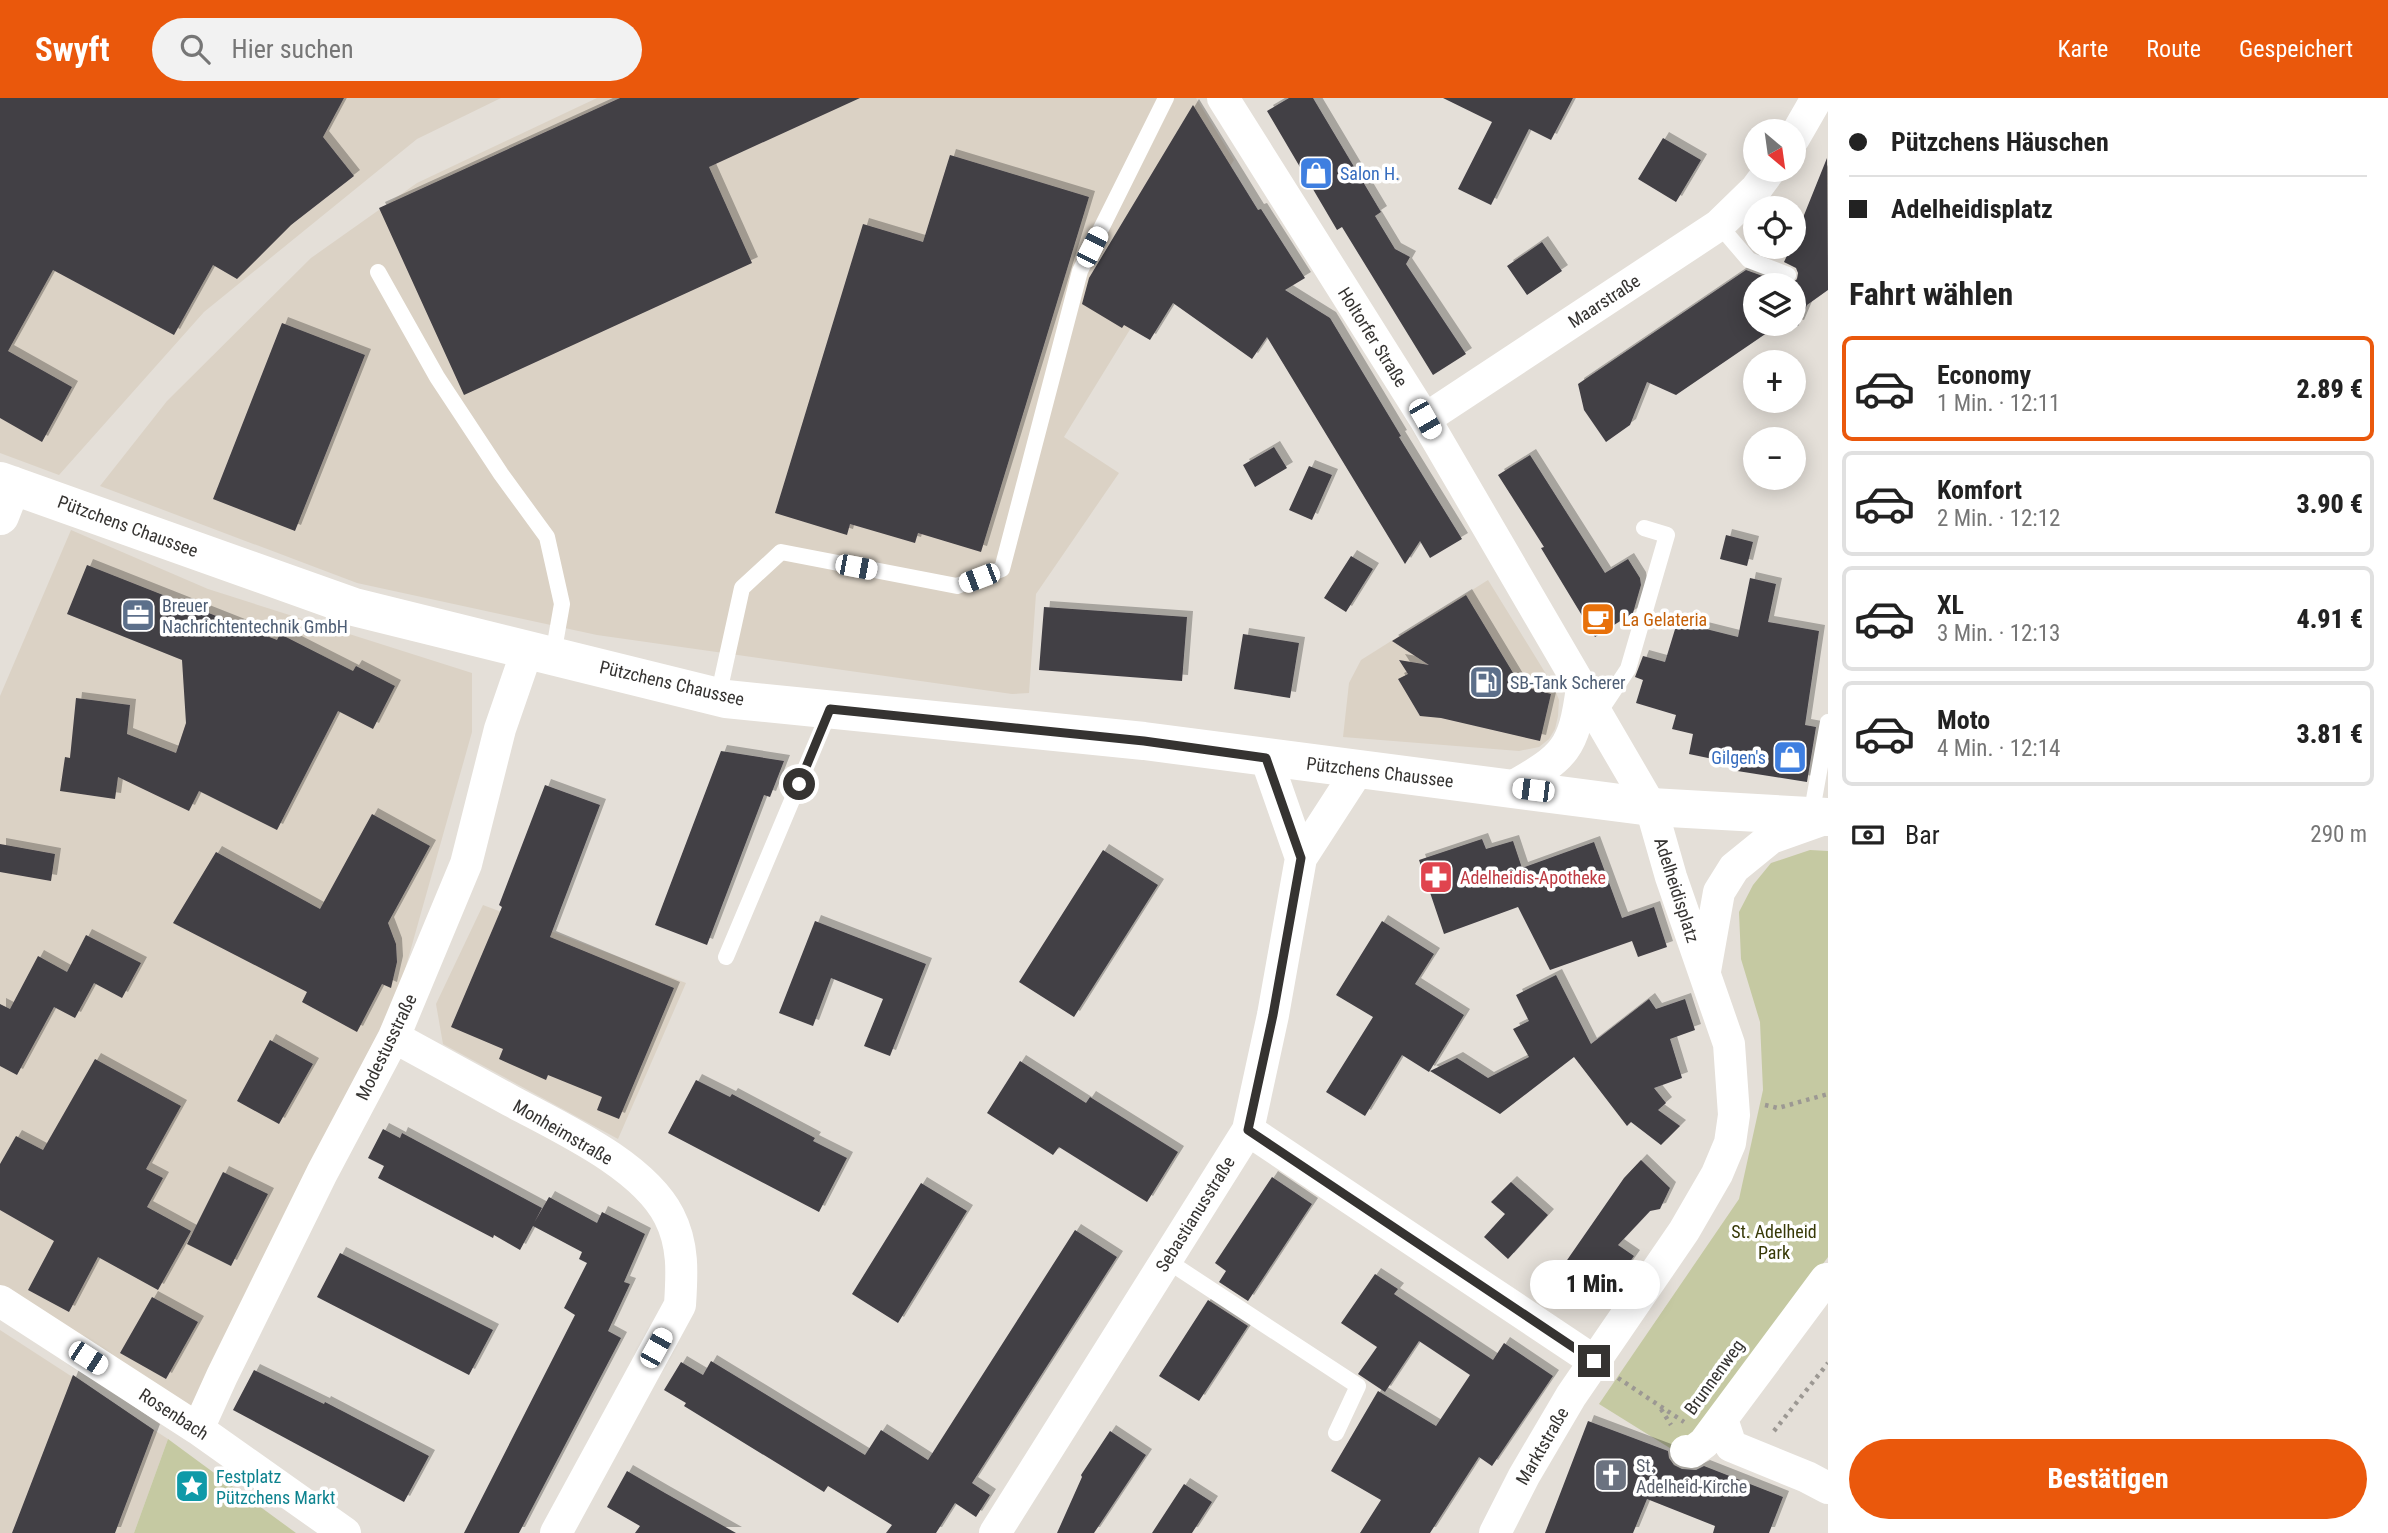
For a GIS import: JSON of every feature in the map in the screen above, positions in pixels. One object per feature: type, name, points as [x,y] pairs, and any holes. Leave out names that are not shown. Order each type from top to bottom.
[{"type":"street","name":"Holtorfer Straße","points":[[1223,98],[1425,419],[1651,807]]},
{"type":"street","points":[[1805,119],[1817,98]]},
{"type":"street","name":"Maarstraße","points":[[1425,419],[1718,225],[1762,182]]},
{"type":"street","name":"Pützchens Chaussee","points":[[4,494],[354,607],[541,651],[718,697],[1144,741],[1651,807],[1822,817]]},
{"type":"street","name":"Modestusstraße","points":[[198,1429],[322,1173],[394,1037],[466,864],[500,729],[541,651]]},
{"type":"street","points":[[1512,788],[1547,767],[1569,745],[1578,719],[1582,687]]},
{"type":"street","name":"Sebastianusstraße","points":[[1266,758],[1301,858]]},
{"type":"street","name":"Sebastianusstraße","points":[[995,1533],[1248,1130],[1273,1015],[1301,858],[1358,770]]},
{"type":"street","name":"Adelheidisplatz","points":[[1594,1361],[1684,1231],[1717,1174],[1730,1143],[1734,1115],[1729,1044],[1671,877],[1651,807]]},
{"type":"street","name":"Adelheidisplatz","points":[[1705,973],[1719,892],[1734,868],[1771,838],[1822,817]]},
{"type":"street","name":"Monheimstraße","points":[[394,1037],[595,1147],[655,1193],[680,1241],[683,1269],[680,1305],[556,1533]]},
{"type":"street","points":[[1248,1130],[1594,1361]]},
{"type":"street","points":[[1827,1281],[1707,1437],[1807,1476],[1828,1488]]},
{"type":"street","name":"Rosenbach","points":[[0,1301],[198,1429],[345,1533]]},
{"type":"street","name":"Marktstraße","points":[[1495,1533],[1524,1476],[1594,1361]]},
{"type":"lane","points":[[718,697],[742,589],[781,552],[957,586],[1002,569],[1080,271],[1166,98]]},
{"type":"lane","points":[[1718,225],[1749,260],[1783,273]]},
{"type":"lane","points":[[378,272],[436,377],[547,537],[562,604],[541,651]]},
{"type":"lane","points":[[1598,714],[1628,668],[1667,535],[1644,528]]},
{"type":"lane","points":[[726,957],[830,709]]},
{"type":"lane","points":[[1822,817],[1828,722]]},
{"type":"lane","points":[[1167,1260],[1358,1386],[1336,1433]]},
{"type":"path","points":[[1733,1097],[1778,1108],[1828,1094]]},
{"type":"path","name":"Brunnenweg","points":[[1594,1361],[1707,1437]]},
{"type":"path","points":[[1769,1438],[1828,1363]]},
{"type":"shaded area","points":[[0,98],[501,98],[417,139],[204,312],[59,475],[0,453]]},
{"type":"shaded area","points":[[597,98],[1196,98],[1234,160],[1064,437],[1119,473],[1036,594],[1029,693],[1012,694],[597,635],[357,583],[100,486],[167,401],[311,258],[417,183]]},
{"type":"shaded area","points":[[71,530],[208,589],[472,673],[472,732],[399,991],[189,1411],[0,1286],[0,696]]},
{"type":"shaded area","points":[[1488,580],[1554,687],[1559,700],[1555,729],[1549,739],[1539,747],[1519,751],[1343,737],[1349,683],[1361,660]]},
{"type":"shaded area","points":[[483,905],[686,983],[618,1139],[443,1044],[436,1004]]},
{"type":"shaded area","points":[[0,1330],[168,1439],[134,1533],[0,1533]]},
{"type":"green space","name":"St. Adelheid Park","points":[[1810,850],[1828,851],[1828,1257],[1681,1455],[1599,1404],[1739,1199],[1763,1090],[1760,1022],[1741,959],[1739,912],[1753,885],[1771,863]]},
{"type":"green space","name":"Festplatz Pützchens Markt","points":[[168,1439],[296,1533],[134,1533]]},
{"type":"building","points":[[0,98],[344,98],[323,137],[354,176],[291,225],[237,279],[213,265],[174,335],[53,270],[8,351],[72,387],[42,442],[0,418]]},
{"type":"building","points":[[620,98],[860,98],[709,167],[752,263],[464,395],[379,208]]},
{"type":"building","points":[[1289,98],[1313,98],[1381,212],[1375,216],[1395,249],[1410,257],[1406,264],[1466,354],[1433,375],[1342,227],[1337,230],[1267,111]]},
{"type":"building","points":[[1443,98],[1573,98],[1551,140],[1529,129],[1491,205],[1458,189],[1492,122]]},
{"type":"building","points":[[1193,105],[1258,210],[1261,209],[1305,278],[1285,290],[1330,318],[1462,539],[1430,558],[1420,541],[1405,564],[1267,337],[1252,359],[1173,303],[1150,340],[1124,325],[1122,328],[1082,304],[1089,278]]},
{"type":"building","points":[[1663,138],[1701,160],[1676,202],[1638,179]]},
{"type":"building","points":[[950,155],[1089,197],[981,552],[918,533],[915,543],[850,524],[847,535],[775,513],[863,224],[923,242]]},
{"type":"building","points":[[1827,158],[1828,290],[1806,307],[1806,273],[1798,273],[1796,268],[1784,262],[1785,259],[1806,259],[1806,210]]},
{"type":"building","points":[[1542,242],[1562,271],[1527,295],[1507,266]]},
{"type":"building","points":[[1746,270],[1754,273],[1743,273],[1743,336],[1762,336],[1676,395],[1647,382],[1630,425],[1606,442],[1584,410],[1578,384]]},
{"type":"building","points":[[282,323],[365,355],[295,531],[213,499]]},
{"type":"building","points":[[1274,447],[1287,468],[1255,487],[1243,465]]},
{"type":"building","points":[[1530,455],[1605,573],[1628,559],[1640,578],[1641,585],[1633,613],[1595,637],[1541,548],[1544,547],[1498,475]]},
{"type":"building","points":[[1309,466],[1332,475],[1312,520],[1289,510]]},
{"type":"building","points":[[1726,535],[1753,542],[1747,566],[1720,559]]},
{"type":"building","points":[[1351,556],[1373,569],[1346,612],[1324,598]]},
{"type":"building","points":[[87,565],[277,640],[280,634],[353,671],[356,666],[395,686],[373,729],[338,711],[277,830],[199,791],[189,811],[118,777],[115,799],[60,791],[65,757],[70,758],[76,698],[130,705],[127,734],[176,753],[186,723],[182,660],[67,614]]},
{"type":"building","points":[[1750,578],[1776,584],[1768,622],[1819,631],[1805,725],[1816,727],[1807,782],[1731,770],[1732,763],[1689,754],[1693,734],[1672,729],[1676,715],[1636,703],[1643,680],[1635,677],[1643,656],[1665,662],[1676,626],[1685,629],[1686,624],[1738,637]]},
{"type":"building","points":[[1466,595],[1521,686],[1551,694],[1540,741],[1441,718],[1420,716],[1398,679],[1408,674],[1399,660],[1429,665],[1392,641]]},
{"type":"building","points":[[1044,607],[1187,617],[1182,681],[1039,670]]},
{"type":"building","points":[[1243,634],[1299,643],[1290,698],[1234,689]]},
{"type":"building","points":[[721,751],[784,761],[770,797],[764,795],[707,945],[655,925]]},
{"type":"building","points":[[545,785],[600,805],[550,937],[674,988],[619,1119],[597,1110],[602,1097],[548,1075],[546,1080],[499,1059],[503,1049],[451,1027],[502,907],[499,905]]},
{"type":"building","points":[[372,814],[430,846],[388,923],[396,944],[397,962],[391,988],[382,984],[357,1032],[302,1002],[307,992],[173,923],[216,852],[320,909]]},
{"type":"building","points":[[1482,839],[1486,849],[1513,841],[1522,868],[1594,842],[1622,918],[1654,907],[1667,947],[1638,957],[1632,941],[1550,970],[1518,907],[1444,934],[1419,860]]},
{"type":"building","points":[[0,844],[55,854],[51,881],[0,872]]},
{"type":"building","points":[[1103,850],[1158,885],[1074,1017],[1019,982]]},
{"type":"building","points":[[815,921],[926,964],[890,1056],[864,1046],[883,999],[831,978],[813,1026],[779,1013]]},
{"type":"building","points":[[1382,921],[1434,954],[1415,984],[1464,1015],[1429,1072],[1402,1055],[1365,1116],[1326,1092],[1373,1017],[1336,995]]},
{"type":"building","points":[[86,935],[141,963],[122,998],[94,983],[75,1018],[54,1007],[17,1075],[0,1066],[0,1004],[10,1009],[38,956],[67,972]]},
{"type":"building","points":[[1556,975],[1591,1044],[1649,999],[1656,1009],[1685,999],[1695,1030],[1670,1039],[1682,1078],[1654,1088],[1666,1103],[1658,1110],[1680,1126],[1661,1145],[1631,1122],[1627,1126],[1574,1057],[1500,1114],[1430,1071],[1457,1058],[1488,1078],[1529,1057],[1513,1029],[1529,1021],[1516,995]]},
{"type":"building","points":[[270,1040],[313,1064],[279,1124],[237,1101]]},
{"type":"building","points":[[95,1059],[181,1106],[146,1169],[163,1178],[147,1207],[191,1231],[158,1290],[98,1257],[69,1312],[28,1290],[54,1241],[0,1210],[0,1164],[16,1136],[43,1150]]},
{"type":"building","points":[[1020,1061],[1086,1103],[1090,1097],[1178,1152],[1147,1202],[1059,1147],[1053,1155],[987,1113]]},
{"type":"building","points":[[696,1080],[730,1097],[732,1094],[847,1158],[819,1212],[668,1133]]},
{"type":"building","points":[[383,1129],[400,1138],[402,1133],[542,1208],[534,1223],[549,1197],[597,1223],[602,1212],[645,1234],[624,1282],[630,1284],[608,1331],[621,1338],[519,1533],[464,1533],[575,1315],[564,1308],[587,1263],[579,1259],[582,1252],[533,1226],[520,1250],[378,1178],[384,1166],[368,1158]]},
{"type":"building","points":[[1641,1160],[1670,1188],[1660,1209],[1650,1211],[1618,1245],[1634,1256],[1608,1293],[1565,1263],[1624,1178]]},
{"type":"building","points":[[223,1172],[268,1194],[231,1266],[187,1244]]},
{"type":"building","points":[[1272,1177],[1312,1204],[1248,1301],[1219,1282],[1226,1271],[1215,1263]]},
{"type":"building","points":[[1511,1182],[1548,1215],[1508,1259],[1484,1237],[1505,1214],[1491,1202]]},
{"type":"building","points":[[921,1183],[967,1211],[898,1323],[852,1294]]},
{"type":"building","points":[[1075,1230],[1117,1257],[972,1483],[990,1495],[976,1517],[955,1503],[936,1533],[886,1533],[892,1525],[828,1486],[824,1492],[684,1406],[686,1403],[664,1390],[681,1362],[703,1375],[711,1361],[865,1455],[881,1430],[928,1460]]},
{"type":"building","points":[[340,1253],[493,1330],[469,1375],[317,1297]]},
{"type":"building","points":[[1375,1274],[1398,1289],[1394,1294],[1493,1360],[1504,1343],[1553,1376],[1492,1466],[1479,1457],[1430,1533],[1360,1533],[1381,1500],[1331,1471],[1378,1391],[1436,1426],[1470,1375],[1419,1341],[1385,1392],[1358,1374],[1377,1347],[1341,1323]]},
{"type":"building","points":[[152,1297],[198,1322],[166,1379],[120,1353]]},
{"type":"building","points":[[1208,1300],[1248,1326],[1199,1401],[1159,1376]]},
{"type":"building","points":[[254,1370],[324,1404],[325,1402],[429,1456],[404,1502],[233,1410]]},
{"type":"building","points":[[73,1375],[154,1430],[115,1533],[12,1533]]},
{"type":"building","points":[[1588,1421],[1668,1451],[1674,1465],[1682,1469],[1696,1470],[1704,1466],[1783,1497],[1769,1533],[1713,1533],[1715,1526],[1647,1499],[1633,1533],[1545,1533]]},
{"type":"building","points":[[1110,1431],[1146,1455],[1094,1533],[1057,1533],[1081,1475]]},
{"type":"building","points":[[627,1471],[736,1533],[635,1533],[640,1526],[607,1507]]},
{"type":"building","points":[[1184,1484],[1212,1502],[1192,1533],[1152,1533]]},
{"type":"place","name":"Salon H.","points":[[1316,173]]},
{"type":"place","name":"Breuer Nachrichtentechnik GmbH","points":[[138,615]]},
{"type":"place","name":"La Gelateria","points":[[1598,619]]},
{"type":"place","name":"SB-Tank Scherer","points":[[1486,682]]},
{"type":"place","name":"Gilgen's","points":[[1790,757]]},
{"type":"place","name":"Adelheidis-Apotheke","points":[[1436,877]]},
{"type":"place","name":"St. Adelheid-Kirche","points":[[1611,1475]]},
{"type":"place","name":"Festplatz Pützchens Markt","points":[[192,1486]]},
{"type":"route","points":[[799,784],[830,709],[1144,741],[1266,758],[1301,858],[1273,1015],[1248,1130],[1594,1361]]}]
